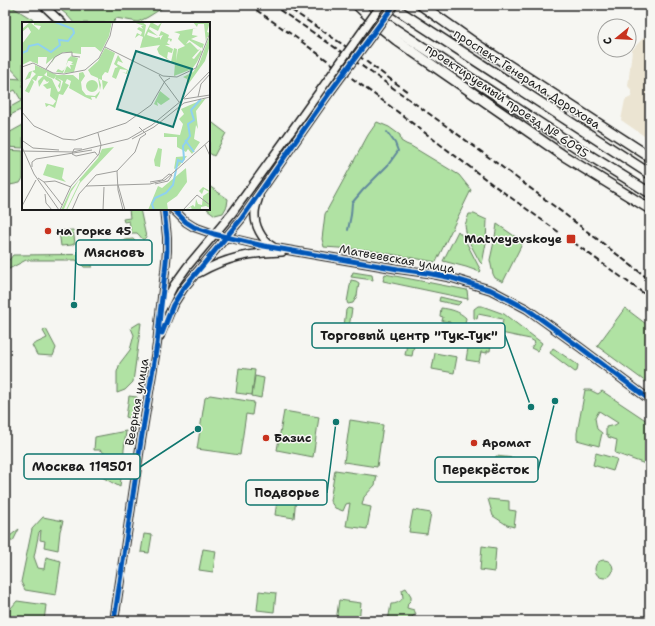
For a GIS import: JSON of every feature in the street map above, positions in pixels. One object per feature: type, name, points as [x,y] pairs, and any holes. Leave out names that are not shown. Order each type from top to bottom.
[{"type":"main road","name":"проектируемый проезд № 6095","points":[[358,5],[379,26],[399,42],[564,156],[650,209]]},
{"type":"main road","points":[[358,5],[576,147],[650,193]]},
{"type":"main road","name":"проспект Генерала Дорохова","points":[[390,5],[650,174]]},
{"type":"main road","points":[[421,5],[476,44],[650,157]]},
{"type":"street","points":[[43,5],[61,22]]},
{"type":"street","points":[[160,314],[187,267],[233,212],[381,5]]},
{"type":"street","points":[[157,344],[165,323],[183,289],[242,218],[330,92],[394,5]]},
{"type":"street","points":[[261,190],[256,205],[255,220],[262,237],[274,248]]},
{"type":"street","name":"Веерная улица","points":[[114,621],[157,344],[167,251],[164,210]]},
{"type":"street","points":[[174,210],[186,222],[194,227],[214,234],[298,252]]},
{"type":"street","points":[[193,276],[210,266],[246,255],[298,252]]},
{"type":"street","name":"Матвеевская улица","points":[[298,252],[432,274],[452,278],[491,290],[532,312],[650,400]]},
{"type":"shaded area","points":[[644,37],[650,41],[650,140],[621,120],[625,100],[631,97],[632,91],[628,86],[631,58],[637,58],[637,45]]},
{"type":"green space","points":[[5,5],[9,5],[36,22],[22,22],[21,100],[15,90],[5,95],[5,89],[6,91],[11,88],[6,79],[21,79],[5,62]]},
{"type":"green space","points":[[55,5],[167,5],[138,22],[116,18],[114,22],[73,22]]},
{"type":"green space","points":[[22,101],[22,114],[20,110],[5,118],[5,110]]},
{"type":"green space","points":[[210,121],[226,133],[214,156],[210,154]]},
{"type":"green space","points":[[377,122],[389,127],[400,135],[401,141],[459,175],[471,190],[436,262],[367,250],[324,247],[322,239],[325,214],[368,135]]},
{"type":"green space","points":[[22,126],[22,148],[5,147],[5,135]]},
{"type":"green space","points":[[5,151],[22,151],[22,180],[20,183],[5,186]]},
{"type":"green space","points":[[210,187],[228,199],[227,206],[223,213],[215,215],[208,210],[210,210]]},
{"type":"green space","points":[[129,210],[140,210],[146,237],[143,240],[137,233],[131,233],[129,221],[124,222],[123,219],[130,218]]},
{"type":"green space","points":[[469,214],[474,214],[487,220],[486,243],[482,264],[467,238],[465,225]]},
{"type":"green space","points":[[497,224],[523,242],[503,282],[495,278],[490,260]]},
{"type":"green space","points":[[73,230],[75,243],[72,245],[61,246],[59,231]]},
{"type":"green space","points":[[458,231],[464,238],[481,271],[480,272],[443,261]]},
{"type":"green space","points":[[107,239],[108,242],[133,239],[136,242],[135,245],[89,247],[89,241]]},
{"type":"green space","points":[[128,254],[130,256],[130,260],[128,262],[95,261],[92,263],[92,267],[84,267],[76,260],[26,260],[9,269],[5,269],[5,261],[9,260],[13,255]]},
{"type":"green space","points":[[353,272],[372,275],[373,280],[351,277]]},
{"type":"green space","points":[[385,274],[467,290],[468,299],[383,281]]},
{"type":"green space","points":[[351,280],[359,283],[357,296],[353,303],[348,304],[347,302]]},
{"type":"green space","points":[[440,297],[461,302],[458,305],[439,301]]},
{"type":"green space","points":[[478,306],[504,314],[542,343],[537,351],[531,348],[535,342],[530,339],[501,333],[503,319],[478,314],[477,319],[474,318],[474,309]]},
{"type":"green space","points":[[348,308],[352,309],[349,327],[344,326],[346,310]]},
{"type":"green space","points":[[441,308],[454,311],[466,318],[463,336],[453,334],[454,330],[449,330],[450,322],[442,321],[443,317],[440,316]]},
{"type":"green space","points":[[625,308],[650,327],[650,385],[597,346]]},
{"type":"green space","points":[[141,323],[133,382],[125,390],[117,393],[117,372],[120,363],[130,350],[134,335],[131,328]]},
{"type":"green space","points":[[46,329],[56,348],[53,356],[37,355],[32,345],[47,338],[43,331]]},
{"type":"green space","points":[[408,338],[415,340],[412,356],[405,355]]},
{"type":"green space","points":[[472,341],[491,344],[490,351],[487,351],[487,353],[481,352],[479,362],[466,360],[469,342]]},
{"type":"green space","points":[[553,348],[578,365],[577,371],[575,372],[550,353]]},
{"type":"green space","points":[[435,353],[457,357],[454,373],[432,369]]},
{"type":"green space","points":[[239,368],[255,370],[252,395],[236,393]]},
{"type":"green space","points":[[255,376],[264,378],[261,398],[252,396]]},
{"type":"green space","points":[[585,390],[590,390],[598,394],[602,391],[650,423],[650,449],[648,465],[615,453],[617,440],[608,437],[606,434],[606,427],[618,423],[599,411],[595,418],[597,429],[602,433],[599,446],[577,440]]},
{"type":"green space","points":[[210,395],[254,402],[252,415],[246,414],[240,455],[197,449],[205,398]]},
{"type":"green space","points":[[129,396],[137,397],[134,420],[126,417]]},
{"type":"green space","points":[[284,411],[319,417],[313,457],[277,450]]},
{"type":"green space","points":[[350,420],[383,425],[377,467],[344,462]]},
{"type":"green space","points":[[126,431],[120,487],[102,477],[114,460],[100,450],[94,450],[95,437]]},
{"type":"green space","points":[[596,453],[617,459],[613,471],[593,465]]},
{"type":"green space","points":[[496,456],[514,458],[511,476],[493,474]]},
{"type":"green space","points":[[335,470],[377,476],[375,485],[364,497],[362,505],[371,507],[367,529],[346,526],[350,503],[346,504],[343,511],[335,508],[330,501]]},
{"type":"green space","points":[[278,494],[296,497],[294,518],[275,515]]},
{"type":"green space","points":[[488,499],[509,501],[509,510],[516,511],[514,527],[507,525],[493,516]]},
{"type":"green space","points":[[413,510],[431,513],[427,534],[409,532]]},
{"type":"green space","points":[[43,517],[63,521],[60,531],[58,550],[44,547],[45,541],[40,540],[41,530],[39,532],[34,557],[38,568],[44,569],[46,557],[61,561],[56,595],[25,590],[21,582],[32,529]]},
{"type":"green space","points":[[19,529],[13,541],[5,547],[5,539]]},
{"type":"green space","points":[[144,534],[152,535],[149,553],[141,552]]},
{"type":"green space","points":[[482,546],[496,548],[494,572],[480,570]]},
{"type":"green space","points":[[203,549],[216,551],[213,572],[199,570]]},
{"type":"green space","points":[[604,560],[610,563],[613,569],[610,575],[604,578],[598,575],[595,569],[598,563]]},
{"type":"green space","points":[[406,588],[411,596],[411,600],[408,603],[407,608],[414,610],[416,614],[408,621],[388,621],[391,604],[395,604],[403,598],[402,590]]},
{"type":"green space","points":[[259,591],[276,593],[274,612],[257,610]]},
{"type":"green space","points":[[339,600],[361,603],[359,621],[336,621]]},
{"type":"green space","points":[[17,601],[46,605],[44,621],[5,621],[5,615]]},
{"type":"waterway","points":[[348,230],[352,203],[388,165],[398,151],[395,143],[387,132]]},
{"type":"railway","points":[[249,5],[386,103],[492,184],[560,233]]},
{"type":"railway","points":[[272,5],[416,104],[650,280]]},
{"type":"railway","points":[[284,5],[345,46],[408,92]]},
{"type":"railway","points":[[566,237],[650,298]]},
{"type":"cycle path","points":[[162,333],[173,305],[183,289],[242,218],[330,92],[394,5]]},
{"type":"cycle path","points":[[114,621],[157,344],[167,251],[164,210]]},
{"type":"cycle path","points":[[174,210],[186,222],[194,227],[214,234],[264,246],[452,278],[491,290],[527,309],[650,400]]},
{"type":"place","name":"на горке 45","points":[[48,231]]},
{"type":"place","name":"Matveyevskoye","points":[[571,239]]},
{"type":"place","name":"Мясновъ","points":[[74,305]]},
{"type":"place","name":"Перекрёсток","points":[[555,401]]},
{"type":"place","name":"Торговый центр \"Тук-Тук\"","points":[[531,407]]},
{"type":"place","name":"Подворье","points":[[336,422]]},
{"type":"place","name":"Москва 119501","points":[[198,429]]},
{"type":"place","name":"Базис","points":[[266,438]]},
{"type":"place","name":"Аромат","points":[[474,443]]}]
